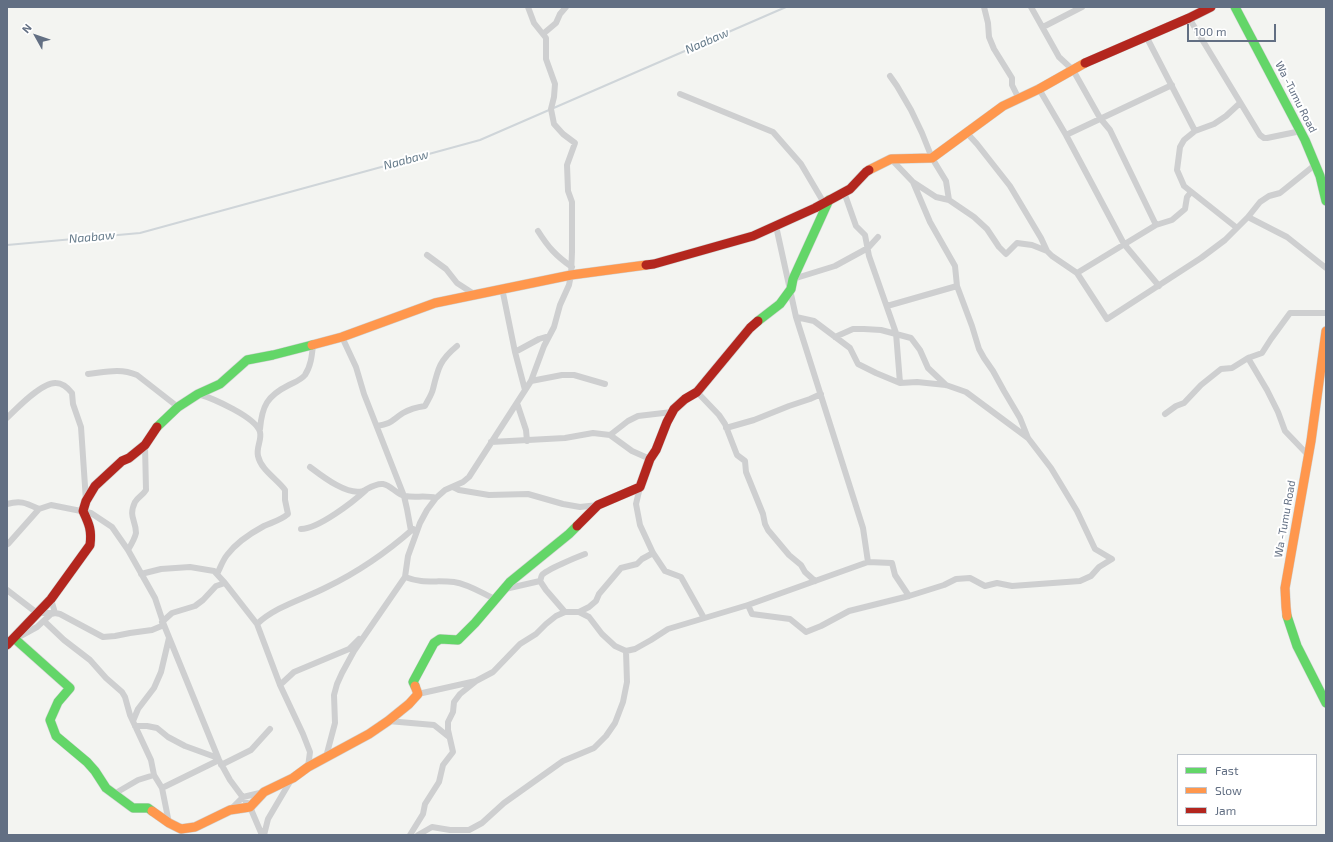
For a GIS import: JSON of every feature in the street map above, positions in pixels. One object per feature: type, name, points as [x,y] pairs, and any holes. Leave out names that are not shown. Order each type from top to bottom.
[{"type":"main road","points":[[7,645],[51,599],[90,544],[90,526],[83,511],[86,501],[95,486],[122,461],[129,458],[145,445],[159,424],[178,407],[198,394],[220,384],[247,360],[273,355],[342,337],[435,303],[571,271],[654,264],[753,236],[815,208],[850,189],[866,172],[891,159],[932,158],[990,114],[1039,90],[1084,64],[1189,18],[1210,7]]},
{"type":"main road","name":"Wa -Tumu Road","points":[[1234,7],[1301,131],[1316,164],[1326,195]]},
{"type":"main road","points":[[15,639],[70,688],[58,702],[50,720],[54,732],[60,740],[87,762],[106,788],[133,808],[148,808],[181,832],[195,828],[230,810],[250,807],[264,792],[293,778],[308,767],[369,734],[409,704],[418,694],[413,682],[434,643],[440,639],[458,640],[475,624],[494,599],[510,582],[569,534],[598,504],[640,487],[650,458],[656,450],[672,412],[685,398],[697,392],[750,328],[780,304],[791,289],[793,279],[826,202]]},
{"type":"main road","name":"Wa -Tumu Road","points":[[1326,331],[1308,454],[1286,577],[1286,608],[1290,626],[1298,648],[1326,703]]},
{"type":"street","points":[[326,757],[335,723],[334,695],[337,684],[354,651],[405,577],[408,556],[420,523],[436,498],[445,490],[463,482],[469,477],[531,381],[544,346],[554,327],[560,305],[569,285],[571,271],[572,202],[568,191],[567,165],[575,143],[563,134],[554,124],[551,109],[555,84],[546,59],[546,38],[534,23],[528,7]]},
{"type":"street","points":[[543,34],[556,23],[560,14],[566,7]]},
{"type":"street","points":[[984,7],[988,23],[989,38],[1012,78],[1012,85],[1019,99]]},
{"type":"street","points":[[1031,7],[1058,57],[1073,70],[1100,118],[1110,130],[1156,225]]},
{"type":"street","points":[[1043,27],[1082,7]]},
{"type":"street","points":[[1189,18],[1260,135],[1264,138],[1268,138],[1301,131]]},
{"type":"street","points":[[1146,36],[1195,131]]},
{"type":"street","points":[[890,76],[911,110],[922,132],[932,158],[946,181],[949,200]]},
{"type":"street","points":[[1066,135],[1172,85]]},
{"type":"street","points":[[1039,90],[1066,135],[1124,244],[1159,286]]},
{"type":"street","points":[[680,94],[773,132],[801,164],[826,202]]},
{"type":"street","points":[[1237,228],[1184,186],[1177,170],[1180,147],[1184,140],[1195,131],[1214,124],[1226,116],[1240,103]]},
{"type":"street","points":[[966,132],[1010,186],[1041,238],[1047,251]]},
{"type":"street","points":[[891,159],[913,182],[936,197],[949,200],[974,216],[987,229],[999,247],[1006,254],[1016,243],[1032,244],[1047,251],[1077,273],[1107,319],[1201,258],[1225,240],[1248,218],[1263,199],[1280,194],[1316,164]]},
{"type":"street","points":[[748,605],[752,614],[790,619],[806,632],[821,626],[848,611],[909,596],[944,585],[956,579],[970,578],[985,586],[997,583],[1012,586],[1080,581],[1091,576],[1099,567],[1112,559],[1095,549],[1077,511],[1051,468],[1028,438],[1020,418],[979,349],[957,286],[955,266],[930,222],[913,182]]},
{"type":"street","points":[[844,192],[856,226],[865,235],[869,256],[896,334],[900,382]]},
{"type":"street","points":[[1077,273],[1156,225],[1172,220],[1185,209],[1187,196],[1191,192]]},
{"type":"street","points":[[1248,218],[1287,237],[1326,268]]},
{"type":"street","points":[[776,226],[796,317],[863,528],[868,562]]},
{"type":"street","points":[[538,231],[547,246],[571,271]]},
{"type":"street","points":[[793,279],[835,266],[868,248],[878,236]]},
{"type":"street","points":[[427,255],[446,269],[457,283],[474,294]]},
{"type":"street","points":[[887,306],[957,286]]},
{"type":"street","points":[[502,288],[515,352],[525,390]]},
{"type":"street","points":[[1166,414],[1176,406],[1184,403],[1201,385],[1221,370],[1232,368],[1248,358],[1262,353],[1270,339],[1290,314],[1326,313]]},
{"type":"street","points":[[796,317],[814,321],[850,348],[858,364],[900,382],[946,385],[966,392],[1028,438]]},
{"type":"street","points":[[835,337],[853,329],[864,329],[881,330],[911,338],[920,350],[928,368],[946,385]]},
{"type":"street","points":[[515,352],[549,336]]},
{"type":"street","points":[[342,337],[356,367],[364,394],[378,426],[404,496],[411,531]]},
{"type":"street","points":[[217,574],[227,555],[238,544],[259,529],[284,518],[288,514],[285,500],[285,490],[264,466],[258,456],[258,449],[262,438],[260,429],[265,404],[273,395],[300,380],[305,374],[310,365],[313,345]]},
{"type":"street","points":[[378,426],[387,424],[403,413],[425,406],[433,390],[440,364],[457,346]]},
{"type":"street","points":[[1248,358],[1278,412],[1285,431],[1308,454]]},
{"type":"street","points":[[88,374],[117,370],[129,372],[137,375],[178,407]]},
{"type":"street","points":[[531,381],[562,375],[574,375],[605,384]]},
{"type":"street","points":[[7,418],[28,397],[53,383],[58,382],[64,385],[72,393],[73,404],[81,427],[86,501]]},
{"type":"street","points":[[697,392],[719,415],[737,455],[745,461],[746,472],[768,530],[789,555],[801,565],[805,572],[815,581]]},
{"type":"street","points":[[198,394],[237,412],[252,421],[260,429]]},
{"type":"street","points":[[726,428],[754,420],[821,394]]},
{"type":"street","points":[[518,403],[526,430],[527,441]]},
{"type":"street","points":[[610,435],[628,421],[638,416],[672,412]]},
{"type":"street","points":[[491,442],[565,438],[593,433],[610,435],[632,451],[650,458]]},
{"type":"street","points":[[128,550],[136,534],[132,511],[136,501],[144,494],[146,490],[144,466],[145,445]]},
{"type":"street","points":[[310,467],[327,479],[355,492],[382,484],[387,485],[404,496],[436,498]]},
{"type":"street","points":[[301,529],[322,522],[357,499],[370,487]]},
{"type":"street","points":[[453,487],[459,490],[489,494],[528,494],[580,508],[598,504]]},
{"type":"street","points":[[640,487],[636,504],[640,526],[652,553],[665,571],[682,577],[704,618]]},
{"type":"street","points":[[7,504],[16,501],[25,502],[39,509]]},
{"type":"street","points":[[8,545],[39,509],[51,505],[91,513],[112,527],[128,550],[155,598],[163,623],[219,761],[230,780],[250,807],[263,835]]},
{"type":"street","points":[[256,624],[281,608],[328,587],[379,557],[420,523]]},
{"type":"street","points":[[410,835],[423,814],[425,804],[439,782],[443,765],[453,752],[449,737],[448,722],[453,712],[454,702],[460,694],[476,681],[493,672],[520,644],[536,634],[556,616],[565,612],[579,612],[590,607],[621,568],[637,564],[652,553]]},
{"type":"street","points":[[540,581],[543,574],[550,569],[585,554]]},
{"type":"street","points":[[579,612],[589,618],[602,634],[615,646],[626,651],[635,649],[668,629],[748,605],[868,562],[892,563],[895,575],[909,596]]},
{"type":"street","points":[[141,574],[161,569],[190,567],[208,569],[217,574],[225,583],[256,624],[280,685],[310,752],[308,767]]},
{"type":"street","points":[[405,577],[415,581],[454,582],[468,586],[494,599]]},
{"type":"street","points":[[503,590],[517,585],[540,581]]},
{"type":"street","points":[[540,581],[565,612]]},
{"type":"street","points":[[7,590],[37,613],[60,614],[103,637],[152,630],[163,623],[172,613],[195,606],[216,586],[225,583]]},
{"type":"street","points":[[51,599],[55,613]]},
{"type":"street","points":[[7,645],[15,639],[27,634],[51,614],[55,613]]},
{"type":"street","points":[[44,621],[64,640],[90,660],[106,678],[122,692],[134,724],[149,755],[154,775],[162,788],[169,823]]},
{"type":"street","points":[[280,685],[294,672],[349,648],[366,633]]},
{"type":"street","points":[[134,724],[138,709],[154,688],[161,672],[169,638]]},
{"type":"street","points":[[418,835],[432,827],[450,830],[469,830],[482,823],[504,803],[563,761],[594,748],[606,736],[615,723],[622,702],[626,682],[626,651]]},
{"type":"street","points":[[418,694],[476,681]]},
{"type":"street","points":[[388,721],[434,725],[449,737]]},
{"type":"street","points":[[134,724],[157,728],[168,737],[219,761]]},
{"type":"street","points":[[162,788],[219,761],[251,750],[270,729]]},
{"type":"street","points":[[114,794],[138,780],[154,775]]},
{"type":"street","points":[[263,835],[268,819],[293,778]]},
{"type":"street","points":[[230,810],[243,797],[264,792]]},
{"type":"waterway","name":"Naabaw","points":[[7,245],[140,233],[480,140],[786,7]]},
{"type":"traffic: fast","points":[[1235,7],[1305,140],[1320,176],[1326,201]]},
{"type":"traffic: fast","points":[[758,321],[780,304],[791,289],[793,279],[829,200]]},
{"type":"traffic: fast","points":[[157,427],[178,407],[198,394],[220,384],[247,360],[312,345]]},
{"type":"traffic: fast","points":[[415,686],[413,682],[434,643],[440,639],[458,640],[475,623],[510,582],[577,526]]},
{"type":"traffic: fast","points":[[1287,616],[1297,646],[1326,703]]},
{"type":"traffic: fast","points":[[15,639],[70,688],[58,702],[50,720],[56,736],[87,762],[106,788],[133,808],[148,808],[152,811]]},
{"type":"traffic: slow","points":[[869,170],[891,159],[932,158],[1003,106],[1039,89],[1085,63]]},
{"type":"traffic: slow","points":[[312,345],[342,337],[435,303],[571,275],[646,265]]},
{"type":"traffic: slow","points":[[1287,616],[1285,588],[1311,441],[1326,331]]},
{"type":"traffic: slow","points":[[152,811],[169,823],[181,829],[195,827],[230,810],[250,807],[264,792],[293,778],[308,767],[369,734],[388,721],[409,704],[418,694],[415,686]]},
{"type":"traffic: jam","points":[[1085,63],[1211,7]]},
{"type":"traffic: jam","points":[[646,265],[753,236],[815,208],[850,189],[869,170]]},
{"type":"traffic: jam","points":[[577,526],[598,505],[640,487],[650,459],[656,450],[674,409],[685,399],[697,392],[750,328],[758,321]]},
{"type":"traffic: jam","points":[[7,645],[51,599],[90,545],[90,527],[83,511],[86,501],[95,486],[122,461],[129,458],[145,445],[157,427]]}]
